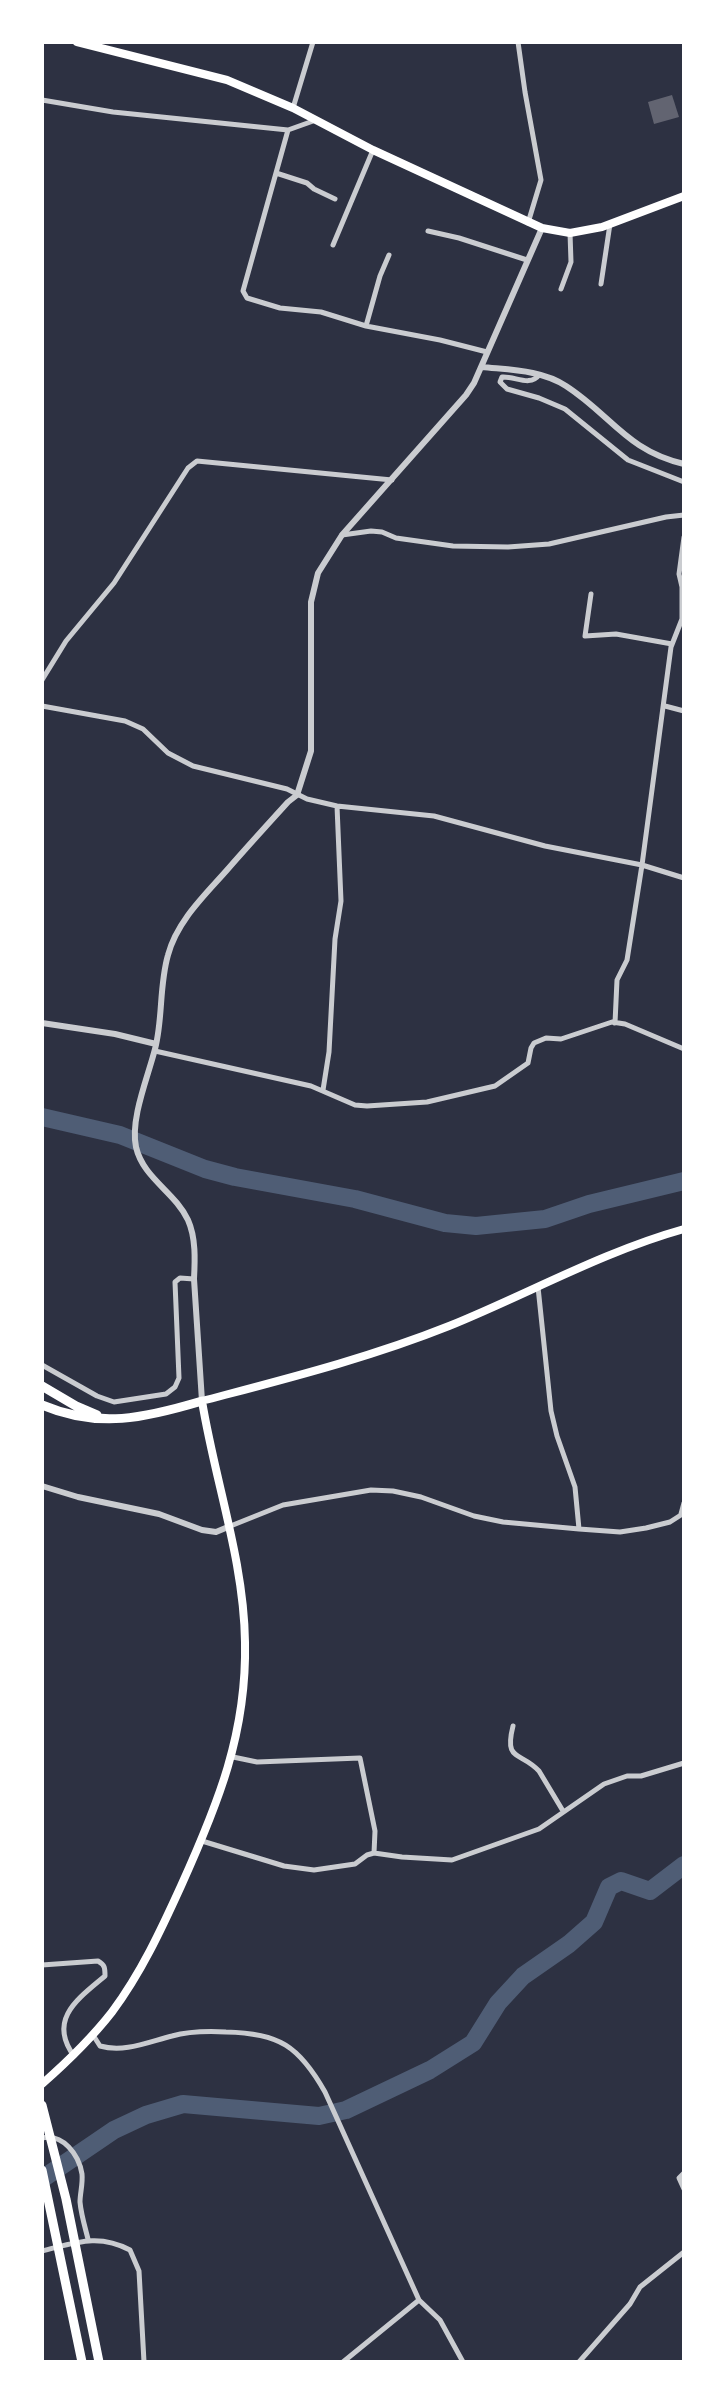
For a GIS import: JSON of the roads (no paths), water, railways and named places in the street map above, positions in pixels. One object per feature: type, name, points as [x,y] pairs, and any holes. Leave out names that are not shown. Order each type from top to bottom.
[{"type":"highway","points":[[42,1386],[90,1413],[117,1420]]},
{"type":"highway","points":[[42,1405],[85,1418],[117,1420],[146,1417],[202,1401]]},
{"type":"highway","points":[[42,2105],[79,2258],[99,2362]]},
{"type":"highway","points":[[42,2170],[82,2362]]},
{"type":"main road","points":[[77,42],[227,80],[293,108],[373,150],[542,228],[570,233],[610,224],[684,196]]},
{"type":"main road","points":[[42,2084],[74,2056],[93,2035],[146,1963],[202,1841],[233,1757],[243,1706],[245,1640],[243,1605],[202,1401],[338,1365],[384,1350],[449,1326],[620,1251],[684,1229]]},
{"type":"street","points":[[293,108],[314,42]]},
{"type":"street","points":[[518,42],[541,180],[528,223]]},
{"type":"street","points":[[42,100],[113,112],[288,130],[317,120]]},
{"type":"street","points":[[288,130],[243,291],[247,298],[280,308],[321,312],[366,326],[440,340],[487,352]]},
{"type":"street","points":[[333,245],[373,150]]},
{"type":"street","points":[[276,173],[307,183],[335,199]]},
{"type":"street","points":[[601,284],[610,224]]},
{"type":"street","points":[[202,1401],[194,1279],[195,1259],[189,1221],[140,1160],[134,1132],[156,1047],[163,975],[168,953],[178,930],[201,899],[288,802],[297,795],[307,767],[313,733],[310,616],[313,589],[318,573],[342,535],[466,395],[482,367],[542,228]]},
{"type":"street","points":[[428,231],[459,238],[528,260]]},
{"type":"street","points":[[561,289],[571,262],[570,233]]},
{"type":"street","points":[[366,326],[380,276],[389,255]]},
{"type":"street","points":[[482,367],[539,375],[566,386],[622,434],[647,451],[684,464]]},
{"type":"street","points":[[539,375],[533,380],[523,381],[502,377],[500,382],[507,389],[539,398],[565,409],[628,460],[684,482]]},
{"type":"street","points":[[42,680],[66,641],[114,583],[188,468],[197,461],[392,480]]},
{"type":"street","points":[[342,535],[372,531],[382,532],[396,538],[453,546],[508,547],[549,544],[666,517],[684,515]]},
{"type":"street","points":[[615,1023],[617,980],[627,960],[665,706],[672,644],[682,619],[682,587],[679,574],[684,537]]},
{"type":"street","points":[[591,594],[585,636],[616,634],[672,644]]},
{"type":"street","points":[[42,706],[125,721],[143,729],[173,756],[193,766],[287,789],[297,795],[337,806],[434,816],[545,846],[642,865],[684,878]]},
{"type":"street","points":[[665,706],[684,711]]},
{"type":"street","points":[[323,1089],[329,1052],[335,939],[341,902],[337,806]]},
{"type":"street","points":[[42,1023],[115,1034],[156,1047],[323,1089],[355,1105],[367,1106],[427,1102],[495,1086],[528,1063],[534,1043],[546,1038],[561,1039],[615,1023],[625,1024],[684,1049]]},
{"type":"street","points":[[42,1365],[97,1396],[114,1401],[166,1394],[176,1387],[179,1378],[176,1282],[180,1278],[194,1279]]},
{"type":"street","points":[[538,1287],[551,1411],[557,1436],[575,1487],[579,1529]]},
{"type":"street","points":[[42,1486],[78,1497],[159,1514],[202,1530],[216,1532],[283,1505],[371,1490],[393,1491],[421,1497],[474,1516],[503,1522],[579,1529],[628,1531],[670,1522],[682,1514],[684,1503]]},
{"type":"street","points":[[513,1726],[509,1743],[515,1755],[539,1771],[563,1811]]},
{"type":"street","points":[[233,1757],[257,1762],[360,1758],[375,1831],[374,1853]]},
{"type":"street","points":[[202,1841],[284,1866],[314,1870],[355,1864],[374,1853],[452,1860],[539,1829],[604,1784],[627,1776],[641,1776],[684,1763]]},
{"type":"street","points":[[42,1965],[98,1961],[105,1969],[105,1976],[74,2001],[64,2021],[64,2036],[74,2056]]},
{"type":"street","points":[[93,2035],[100,2046],[116,2050],[191,2031],[254,2032],[280,2041],[295,2051],[312,2069],[325,2092],[419,2300],[440,2320],[463,2362]]},
{"type":"street","points":[[42,2138],[58,2138],[65,2142],[79,2161],[83,2187],[80,2201],[88,2239]]},
{"type":"street","points":[[684,2173],[680,2178],[684,2189]]},
{"type":"street","points":[[42,2251],[88,2239],[117,2243],[130,2250],[136,2260],[140,2284],[144,2362]]},
{"type":"street","points":[[579,2362],[630,2304],[640,2287],[684,2252]]},
{"type":"street","points":[[343,2362],[419,2300]]},
{"type":"waterway","points":[[42,1117],[120,1135],[205,1169],[235,1177],[355,1199],[445,1223],[476,1226],[545,1219],[589,1204],[684,1181]]},
{"type":"waterway","points":[[42,2179],[114,2130],[146,2115],[183,2104],[319,2116],[346,2110],[430,2070],[473,2043],[498,2003],[523,1976],[569,1944],[594,1922],[609,1887],[621,1881],[650,1891],[684,1865]]}]
